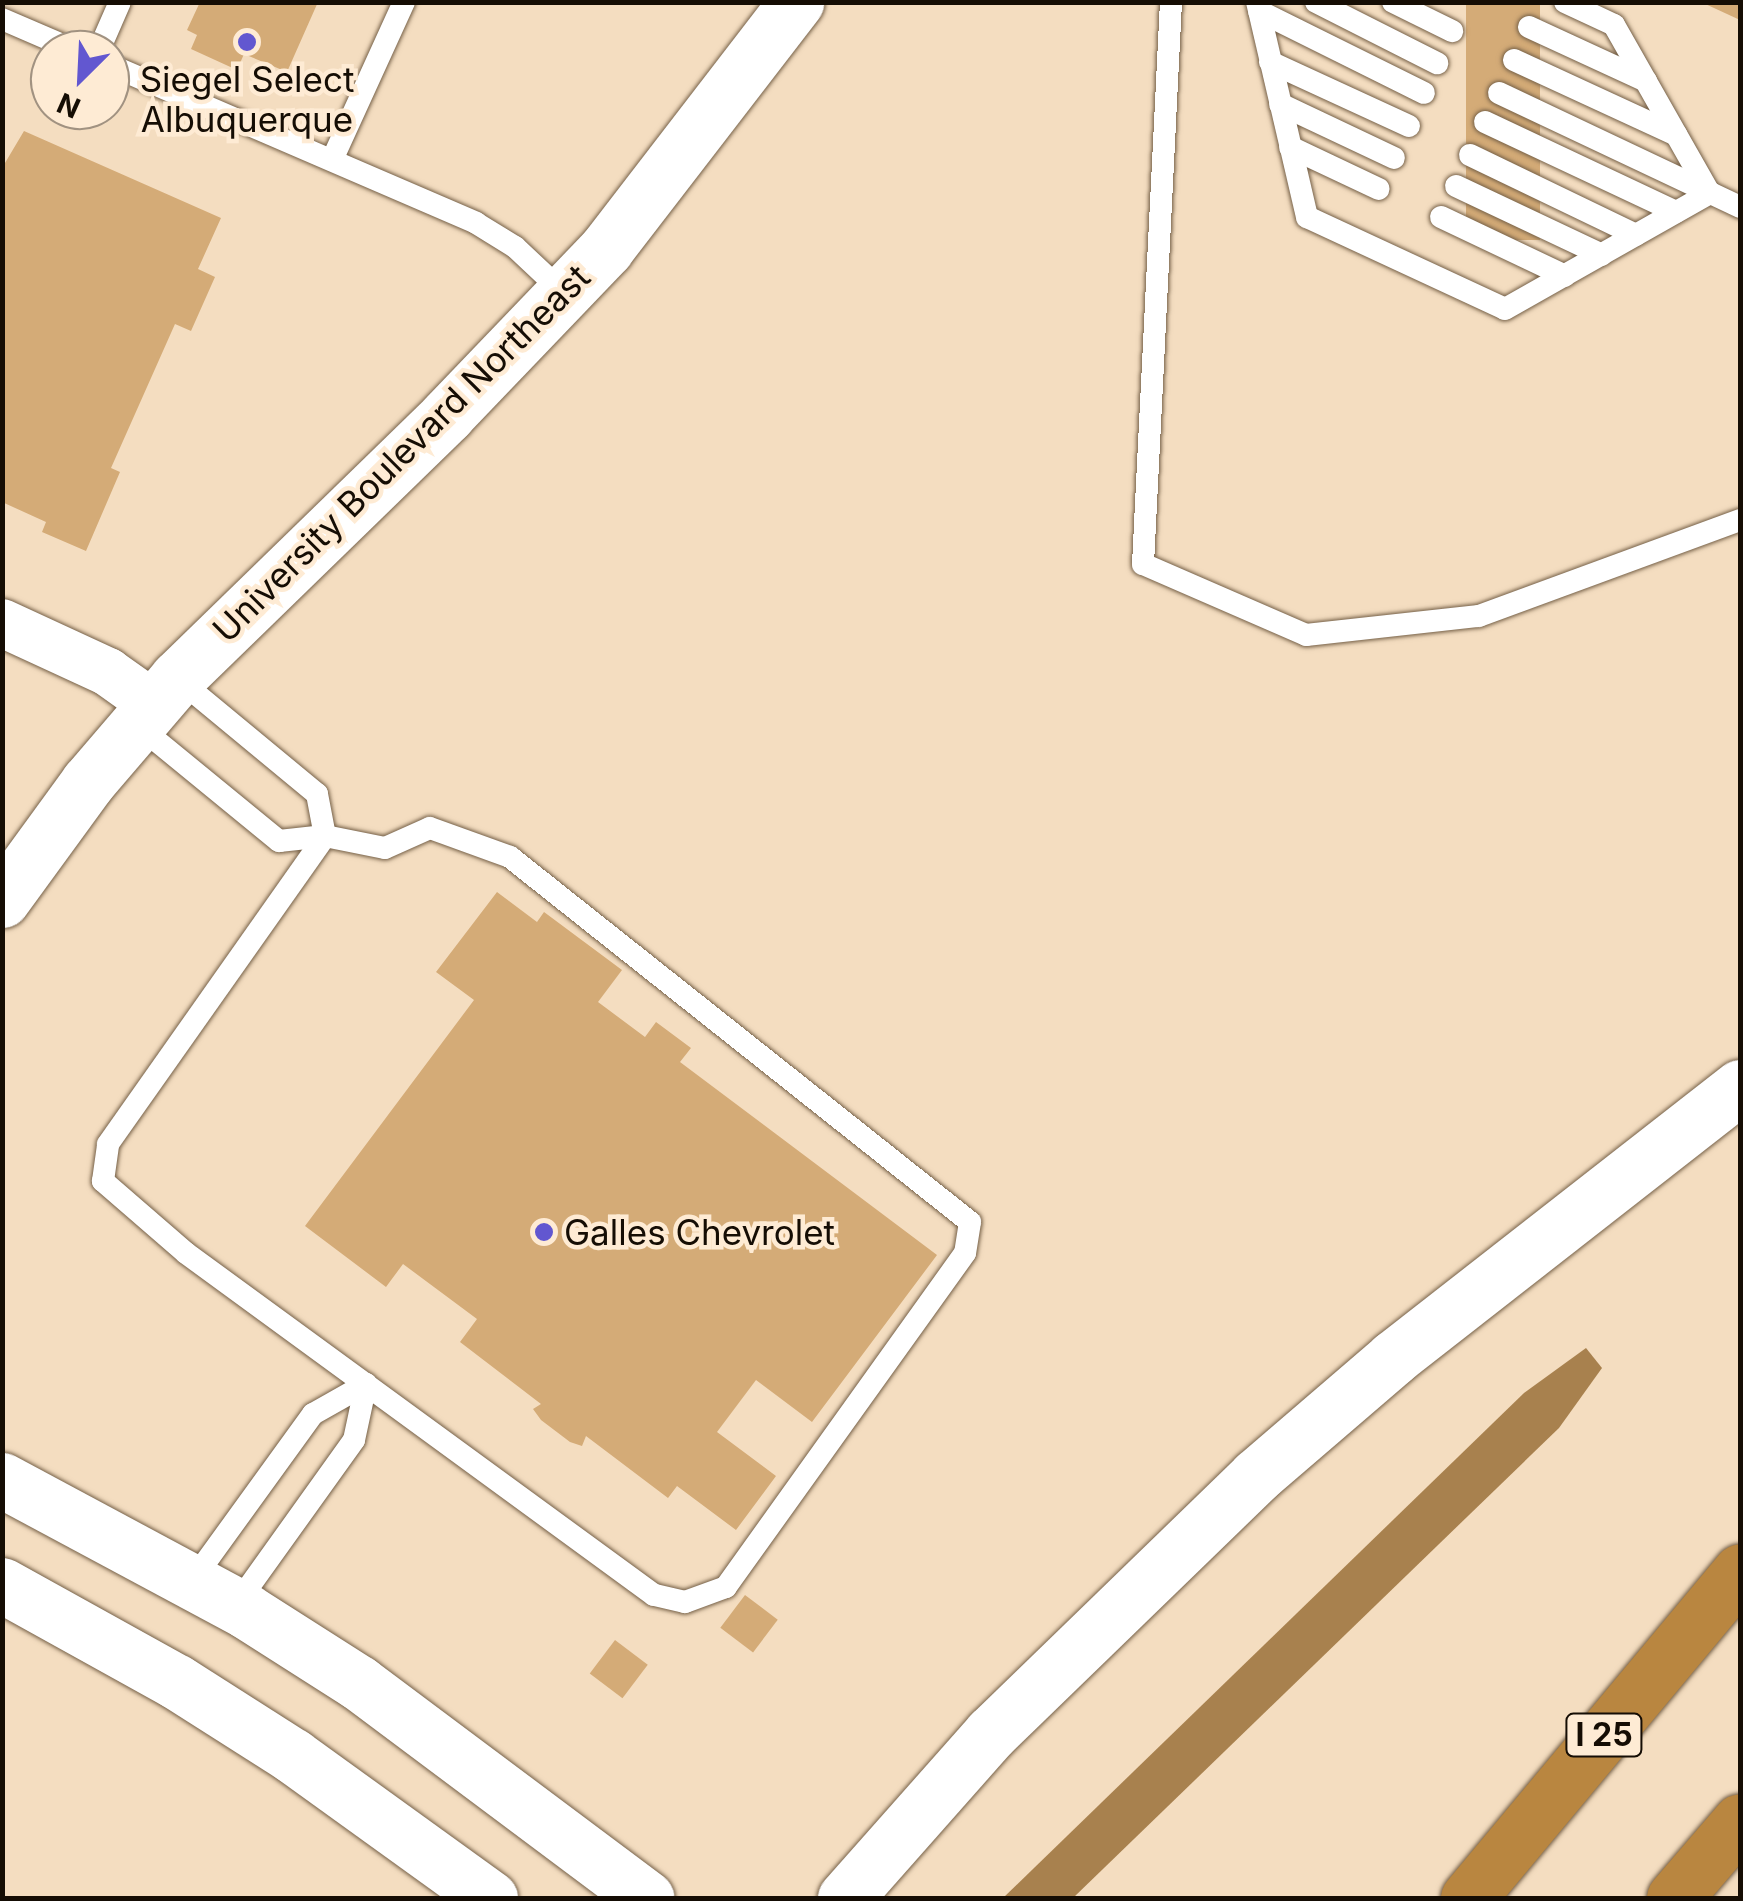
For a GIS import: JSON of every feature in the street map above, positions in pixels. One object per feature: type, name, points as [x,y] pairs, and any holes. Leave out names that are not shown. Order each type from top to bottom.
[{"type":"highway","name":"I 25","points":[[1468,1898],[1740,1572]]},
{"type":"highway","points":[[1674,1898],[1740,1821]]},
{"type":"main road","name":"University Boulevard Northeast","points":[[2,900],[155,702],[565,294],[680,161],[796,2]]},
{"type":"main road","points":[[845,1898],[990,1732],[1256,1476],[1392,1358],[1740,1086]]},
{"type":"main road","points":[[2,1480],[214,1593],[359,1683],[575,1840],[646,1898]]},
{"type":"main road","points":[[2,1585],[58,1613],[294,1756],[490,1898]]},
{"type":"main road","points":[[2,1601],[58,1613]]},
{"type":"street","points":[[2,623],[108,672],[155,702]]},
{"type":"lane","points":[[108,30],[120,2]]},
{"type":"lane","points":[[332,160],[404,2]]},
{"type":"lane","points":[[1171,2],[1143,564],[1306,635],[1479,616],[1740,520]]},
{"type":"lane","points":[[1316,2],[1438,63]]},
{"type":"lane","points":[[1393,2],[1452,31]]},
{"type":"lane","points":[[1565,2],[1614,25],[1710,193]]},
{"type":"lane","points":[[1258,7],[1306,217],[1505,309],[1710,193]]},
{"type":"lane","points":[[1258,7],[1424,93]]},
{"type":"lane","points":[[2,19],[30,31]]},
{"type":"lane","points":[[1529,27],[1646,81]]},
{"type":"lane","points":[[1514,60],[1676,135]]},
{"type":"lane","points":[[1270,62],[1409,126]]},
{"type":"lane","points":[[130,74],[476,223],[515,247],[565,294]]},
{"type":"lane","points":[[1498,93],[1740,207]]},
{"type":"lane","points":[[1280,104],[1394,158]]},
{"type":"lane","points":[[1485,122],[1676,212]]},
{"type":"lane","points":[[1290,147],[1379,189]]},
{"type":"lane","points":[[1470,155],[1636,236]]},
{"type":"lane","points":[[1456,186],[1602,255]]},
{"type":"lane","points":[[1441,218],[1566,276]]},
{"type":"lane","points":[[155,702],[280,841],[325,836],[384,848],[430,828],[510,857],[970,1222],[965,1253],[726,1586],[685,1602],[654,1595],[141,1219],[103,1181],[108,1144],[325,836],[317,794],[155,702]]},
{"type":"lane","points":[[214,1593],[354,1440],[366,1384]]},
{"type":"lane","points":[[214,1593],[313,1414],[366,1384]]},
{"type":"shaded area","points":[[1586,1348],[1602,1368],[1559,1428],[1073,1898],[1003,1898],[1524,1393]]},
{"type":"building","name":"Siegel Select Albuquerque","points":[[200,2],[318,2],[287,72],[244,54],[237,70],[191,49],[197,35],[187,30]]},
{"type":"building","points":[[1466,2],[1540,2],[1540,240],[1466,240]]},
{"type":"building","points":[[1701,2],[1740,2],[1740,20]]},
{"type":"building","points":[[24,131],[221,218],[198,269],[215,277],[191,331],[175,324],[111,468],[120,472],[86,551],[42,532],[46,522],[2,502],[2,168]]},
{"type":"building","points":[[497,892],[537,922],[544,912],[622,970],[598,1002],[645,1037],[656,1022],[691,1048],[680,1062],[937,1255],[812,1422],[756,1380],[717,1432],[776,1476],[736,1530],[677,1486],[668,1498],[586,1436],[582,1446],[570,1442],[541,1420],[533,1409],[541,1404],[460,1342],[477,1319],[403,1264],[386,1287],[305,1226],[474,1000],[436,972]]},
{"type":"building","points":[[745,1595],[778,1620],[753,1652],[720,1628]]},
{"type":"building","points":[[615,1640],[648,1665],[622,1698],[590,1674]]},
{"type":"place","name":"Siegel Select Albuquerque","points":[[247,42]]},
{"type":"place","name":"Galles Chevrolet","points":[[544,1232]]}]
